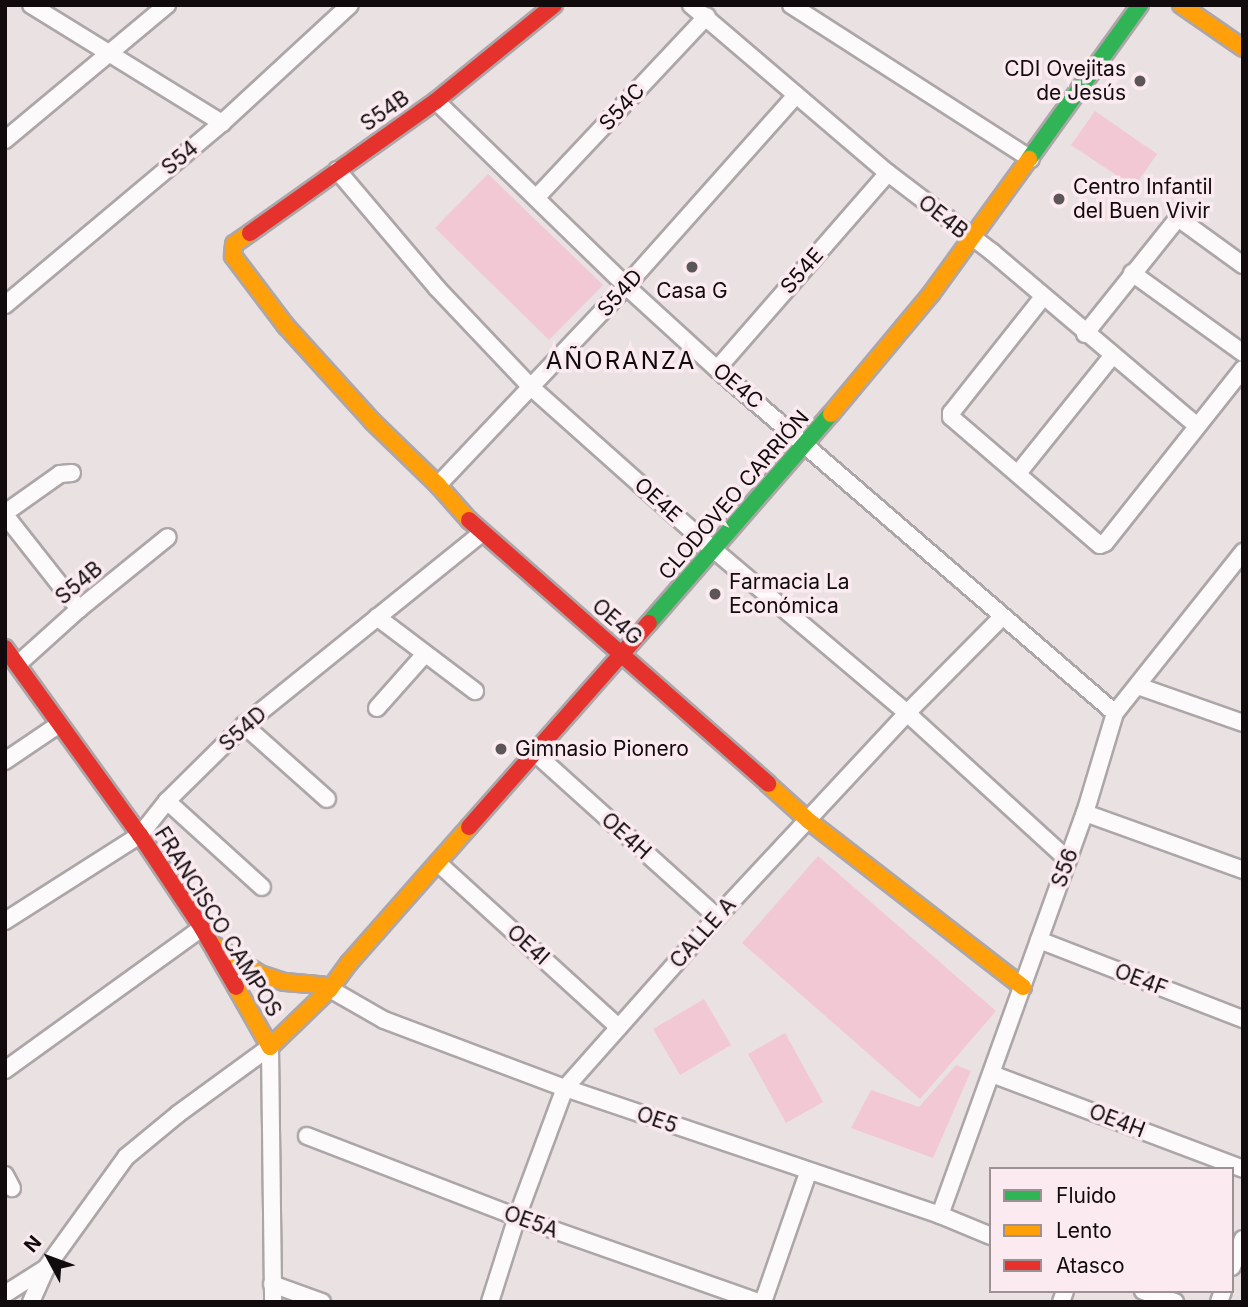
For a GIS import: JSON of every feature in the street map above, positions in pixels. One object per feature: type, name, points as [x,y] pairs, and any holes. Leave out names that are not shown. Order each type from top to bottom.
[{"type":"street","points":[[32,5],[222,123]]},
{"type":"street","points":[[9,132],[110,54],[167,5]]},
{"type":"street","name":"S54","points":[[5,305],[222,123],[350,5]]},
{"type":"street","name":"S54B","points":[[234,244],[436,101],[555,5]]},
{"type":"street","name":"OE4B","points":[[691,5],[888,173],[1043,297],[1197,426]]},
{"type":"street","points":[[791,5],[1031,159]]},
{"type":"street","name":"CLODOVEO CARRIÓN","points":[[270,1047],[330,989],[712,549],[807,444],[972,240],[1140,5]]},
{"type":"street","points":[[1181,5],[1243,48]]},
{"type":"street","name":"S54C","points":[[537,197],[707,16]]},
{"type":"street","name":"S54D","points":[[438,485],[626,286],[796,95]]},
{"type":"street","name":"OE4C","points":[[436,101],[626,286],[717,369],[807,444],[1115,713]]},
{"type":"street","name":"OE4E","points":[[337,170],[437,288],[532,388],[712,549],[907,713],[1068,860]]},
{"type":"street","name":"S54E","points":[[717,369],[888,173]]},
{"type":"street","points":[[1085,334],[1178,218],[1243,265]]},
{"type":"street","name":"OE4G","points":[[234,244],[233,256],[286,326],[372,421],[438,485],[481,534],[623,654],[809,821],[1023,986]]},
{"type":"street","points":[[1132,274],[1243,353]]},
{"type":"street","points":[[1043,297],[951,413],[951,417],[1100,545],[1105,543],[1243,369]]},
{"type":"street","points":[[1018,472],[1113,355]]},
{"type":"street","points":[[72,473],[60,474],[5,514],[79,609]]},
{"type":"street","name":"S54D","points":[[5,921],[140,835],[167,801],[244,724],[481,534]]},
{"type":"street","name":"S54B","points":[[18,664],[79,609],[168,537]]},
{"type":"street","name":"S56","points":[[940,1215],[1085,813],[1115,713],[1240,559]]},
{"type":"street","points":[[377,617],[475,691]]},
{"type":"street","name":"CALLE A","points":[[490,1302],[517,1217],[565,1088],[717,917],[907,713],[1002,617]]},
{"type":"street","name":"FRANCISCO CAMPOS","points":[[5,648],[140,835],[206,935],[270,1047],[273,1302]]},
{"type":"street","points":[[377,708],[425,654]]},
{"type":"street","points":[[1138,686],[1243,723]]},
{"type":"street","points":[[244,724],[327,799]]},
{"type":"street","points":[[5,761],[58,725]]},
{"type":"street","name":"OE4H","points":[[536,754],[717,917]]},
{"type":"street","points":[[167,801],[262,887]]},
{"type":"street","points":[[1085,813],[1243,870]]},
{"type":"street","name":"OE4I","points":[[438,863],[618,1027]]},
{"type":"street","points":[[5,1070],[206,935],[260,974],[285,982],[321,985],[330,989]]},
{"type":"street","name":"OE4F","points":[[1040,940],[1243,1019]]},
{"type":"street","name":"OE5","points":[[330,989],[384,1020],[565,1088],[940,1215],[989,1235]]},
{"type":"street","points":[[31,1302],[46,1268],[126,1157],[178,1114],[270,1047]]},
{"type":"street","name":"OE4H","points":[[992,1074],[1243,1169]]},
{"type":"street","name":"OE5A","points":[[307,1136],[517,1217],[761,1302]]},
{"type":"street","points":[[761,1302],[808,1172]]},
{"type":"street","points":[[1234,1262],[1243,1239]]},
{"type":"street","points":[[5,1294],[46,1268]]},
{"type":"street","points":[[272,1284],[322,1302]]},
{"type":"street","points":[[1149,1293],[1175,1302]]},
{"type":"shaded area","points":[[1095,111],[1157,154],[1134,187],[1071,145]]},
{"type":"shaded area","points":[[488,174],[603,285],[549,340],[435,228]]},
{"type":"shaded area","points":[[818,856],[996,1011],[920,1099],[742,943]]},
{"type":"shaded area","points":[[704,999],[731,1045],[680,1075],[653,1029]]},
{"type":"shaded area","points":[[785,1033],[823,1102],[786,1123],[748,1054]]},
{"type":"shaded area","points":[[956,1065],[971,1071],[933,1158],[851,1128],[871,1090],[919,1107]]},
{"type":"traffic: fast","points":[[1029,159],[1140,5]]},
{"type":"traffic: fast","points":[[649,623],[831,414]]},
{"type":"traffic: slow","points":[[1181,5],[1243,48]]},
{"type":"traffic: slow","points":[[831,414],[931,294],[1029,159]]},
{"type":"traffic: slow","points":[[250,233],[234,244],[233,256],[286,326],[372,421],[438,485],[469,520]]},
{"type":"traffic: slow","points":[[768,784],[809,821],[1023,987]]},
{"type":"traffic: slow","points":[[236,987],[270,1047],[330,989],[349,963],[469,827]]},
{"type":"traffic: slow","points":[[214,945],[260,974],[285,982],[321,985],[330,989]]},
{"type":"traffic: jam","points":[[250,233],[436,101],[554,5]]},
{"type":"traffic: jam","points":[[469,520],[768,784]]},
{"type":"traffic: jam","points":[[469,827],[649,623]]},
{"type":"traffic: jam","points":[[5,648],[140,835],[202,928],[236,987]]},
{"type":"place","name":"CDI Ovejitas de Jesús","points":[[1140,81]]},
{"type":"place","name":"Centro Infantil del Buen Vivir","points":[[1059,199]]},
{"type":"place","name":"Casa G","points":[[692,267]]},
{"type":"place","name":"Farmacia La Económica","points":[[715,594]]},
{"type":"place","name":"Gimnasio Pionero","points":[[501,749]]},
{"type":"district","name":"AÑORANZA","points":[[621,361]]}]
